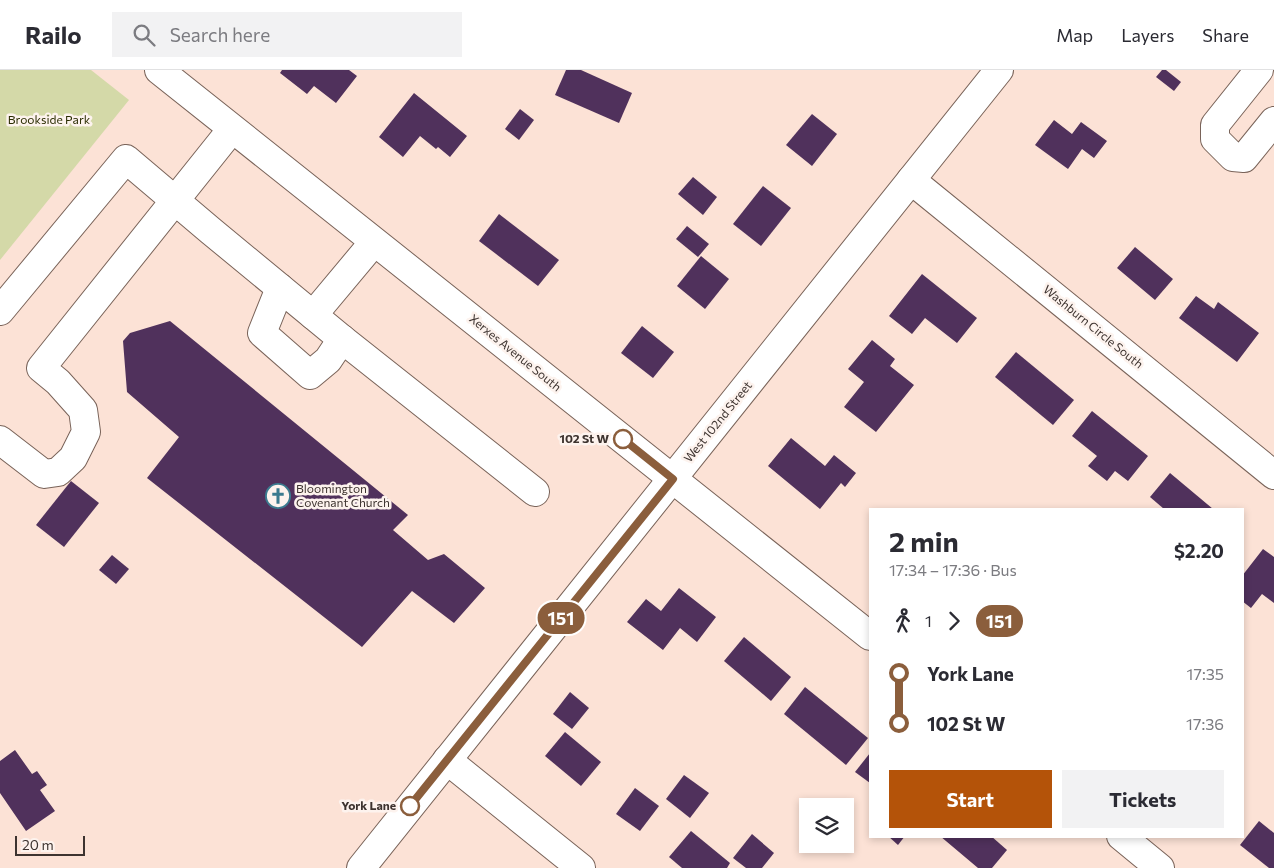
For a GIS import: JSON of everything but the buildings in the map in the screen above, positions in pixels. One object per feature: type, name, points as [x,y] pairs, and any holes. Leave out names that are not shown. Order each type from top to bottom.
[{"type":"street","name":"Xerxes Avenue South","points":[[159,70],[869,635]]},
{"type":"street","name":"West 102nd Street","points":[[361,868],[999,70]]},
{"type":"street","points":[[1259,70],[1215,125],[1215,139],[1233,157],[1244,158],[1274,121]]},
{"type":"street","points":[[0,440],[44,474],[58,472],[73,458],[86,432],[83,410],[58,382],[41,368],[232,128]]},
{"type":"street","points":[[0,311],[126,159],[210,232],[535,492]]},
{"type":"street","name":"Washburn Circle South","points":[[911,180],[1274,475]]},
{"type":"street","points":[[314,315],[374,242]]},
{"type":"street","points":[[280,288],[262,333],[310,375],[328,360],[342,339]]},
{"type":"street","points":[[447,760],[581,868]]},
{"type":"street","points":[[1123,838],[1160,868]]},
{"type":"green space","name":"Brookside Park","points":[[0,70],[91,70],[129,100],[0,260]]},
{"type":"bus line","name":"151","points":[[410,806],[673,479],[623,439]]},
{"type":"place","name":"102 St W","points":[[623,439]]},
{"type":"place","name":"Bloomington Covenant Church","points":[[278,496]]},
{"type":"place","name":"York Lane","points":[[410,806]]}]
